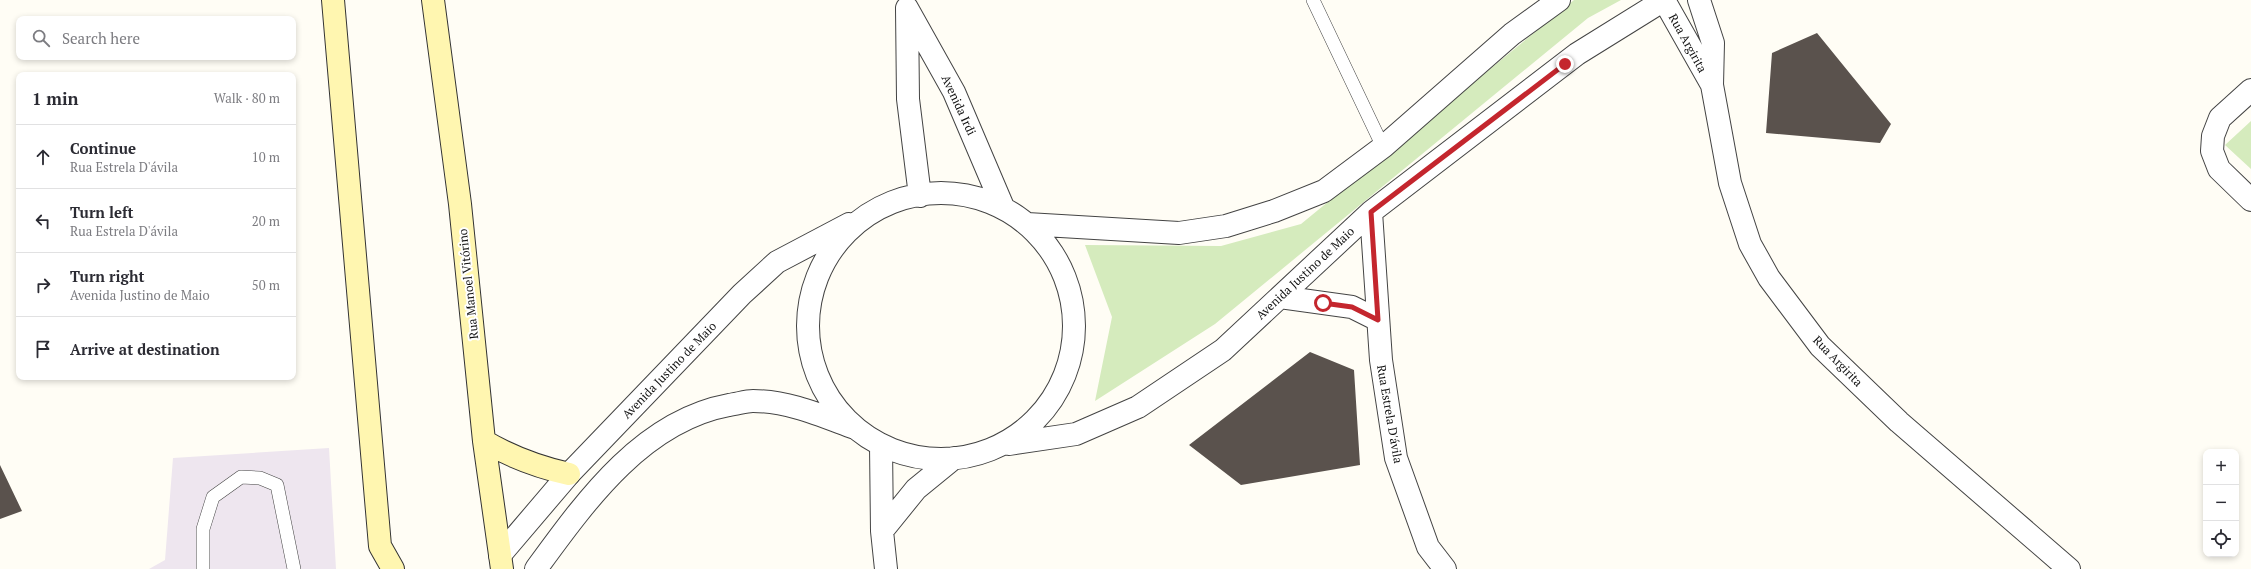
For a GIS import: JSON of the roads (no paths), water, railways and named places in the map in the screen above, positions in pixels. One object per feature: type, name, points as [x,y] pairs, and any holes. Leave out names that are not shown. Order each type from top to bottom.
[{"type":"main road","points":[[333,0],[380,546],[393,569]]},
{"type":"main road","name":"Rua Manoel Vitórino","points":[[433,0],[460,204],[484,441],[501,562]]},
{"type":"main road","points":[[484,441],[506,454],[569,474]]},
{"type":"street","points":[[1027,224],[1179,233],[1226,226],[1274,211],[1324,191],[1383,147],[1512,34],[1559,0]]},
{"type":"street","name":"Rua Argirita","points":[[1664,0],[1712,85]]},
{"type":"street","name":"Avenida Justino de Maio","points":[[1004,445],[1076,434],[1138,407],[1223,350],[1371,212],[1577,54],[1664,0]]},
{"type":"street","name":"Rua Argirita","points":[[1699,0],[1713,43],[1712,85],[1730,184],[1750,244],[1770,278],[1820,346],[1899,422],[2069,569]]},
{"type":"street","name":"Avenida Irdi","points":[[906,4],[908,99],[920,196]]},
{"type":"street","name":"Avenida Irdi","points":[[906,4],[954,92],[1003,206]]},
{"type":"street","points":[[2251,90],[2220,118],[2213,136],[2212,151],[2219,169],[2251,200]]},
{"type":"street","name":"Avenida Justino de Maio","points":[[501,562],[569,474],[742,294],[777,262],[816,240],[904,197],[950,192],[1003,206]]},
{"type":"street","points":[[536,569],[580,508],[624,463],[677,422],[713,408],[753,401],[798,407],[855,428],[881,446],[925,458],[964,457],[1004,445],[1031,426],[1052,402],[1070,365],[1076,319],[1064,270],[1040,235],[1003,206]]},
{"type":"street","name":"Rua Estrela D'ávila","points":[[1371,212],[1381,360],[1396,458],[1428,547],[1445,569]]},
{"type":"street","points":[[855,428],[823,389],[809,349],[808,310],[820,269],[838,240],[863,217]]},
{"type":"street","points":[[1280,297],[1352,307],[1378,320]]},
{"type":"street","points":[[881,446],[882,531],[886,569]]},
{"type":"street","points":[[882,531],[916,489],[954,458]]},
{"type":"street","points":[[380,546],[380,569]]},
{"type":"lane","points":[[1313,0],[1383,147]]},
{"type":"lane","points":[[203,569],[203,529],[214,497],[241,477],[260,478],[277,485],[294,569]]}]
